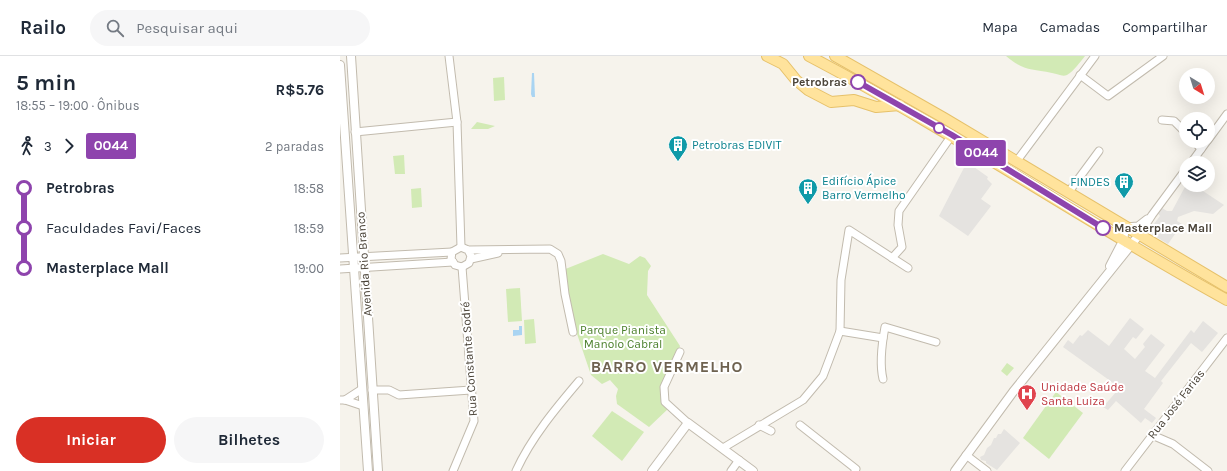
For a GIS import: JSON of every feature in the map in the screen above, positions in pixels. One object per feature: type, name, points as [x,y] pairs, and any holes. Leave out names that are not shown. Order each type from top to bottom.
[{"type":"main road","points":[[767,56],[783,64],[796,80],[822,98],[831,102],[854,100],[876,107],[900,105]]},
{"type":"main road","points":[[809,56],[884,95],[952,135],[1123,241],[1227,300]]},
{"type":"main road","points":[[834,56],[1227,287]]},
{"type":"main road","points":[[869,105],[875,104],[884,95],[882,83]]},
{"type":"street","name":"Avenida Rio Branco","points":[[351,56],[378,471]]},
{"type":"street","points":[[449,56],[457,122],[465,248],[471,260]]},
{"type":"street","points":[[1016,162],[1095,56]]},
{"type":"street","points":[[1080,75],[1108,96],[1163,56]]},
{"type":"street","name":"Avenida Rio Branco","points":[[340,65],[342,131],[353,258],[368,471]]},
{"type":"street","points":[[1215,130],[1227,114]]},
{"type":"street","points":[[1162,120],[1174,121],[1179,126]]},
{"type":"street","points":[[355,132],[457,122]]},
{"type":"street","points":[[892,258],[902,247],[898,225],[899,211],[952,135]]},
{"type":"street","points":[[1196,156],[1201,149]]},
{"type":"street","points":[[1068,193],[1099,151]]},
{"type":"street","points":[[955,471],[1013,392],[1104,278],[1132,246],[1152,215],[1179,178]]},
{"type":"street","points":[[1104,278],[1123,241],[1125,227],[1138,226],[1152,215]]},
{"type":"street","points":[[723,448],[759,425],[803,400],[823,376],[840,331],[840,280],[849,230],[908,268]]},
{"type":"street","points":[[340,258],[452,252],[458,247],[507,250],[550,249],[558,254],[561,261],[565,294],[573,332]]},
{"type":"street","points":[[340,269],[453,262],[462,267],[466,266],[471,260],[507,250]]},
{"type":"street","points":[[452,252],[453,262]]},
{"type":"street","name":"Rua Constante Sodré","points":[[453,471],[474,421],[462,267]]},
{"type":"street","points":[[883,379],[881,370],[885,327],[936,342]]},
{"type":"street","points":[[840,331],[883,338]]},
{"type":"street","name":"Rua José Farias","points":[[1125,471],[1227,338]]},
{"type":"street","points":[[680,352],[664,387],[665,402],[688,423],[753,471]]},
{"type":"street","points":[[516,471],[522,457],[561,401],[579,381]]},
{"type":"street","points":[[343,400],[362,389]]},
{"type":"street","points":[[372,390],[389,390],[399,395],[471,390]]},
{"type":"street","points":[[343,400],[363,406]]},
{"type":"street","points":[[652,471],[688,423]]},
{"type":"street","points":[[759,425],[771,431]]},
{"type":"street","points":[[800,425],[856,469],[855,471]]},
{"type":"street","points":[[1152,435],[1173,444],[1208,471]]},
{"type":"street","points":[[966,456],[987,471]]},
{"type":"street","points":[[731,471],[739,460]]},
{"type":"green space","points":[[1006,56],[1085,56],[1072,71],[1063,76],[1045,71],[1028,69],[1018,65]]},
{"type":"green space","points":[[504,77],[505,100],[494,101],[493,78]]},
{"type":"green space","points":[[477,122],[495,126],[488,129],[471,129]]},
{"type":"green space","points":[[404,155],[405,174],[395,174],[393,156]]},
{"type":"green space","points":[[421,188],[422,207],[412,208],[411,189]]},
{"type":"green space","name":"Parque Pianista Manolo Cabral","points":[[603,254],[629,264],[640,256],[645,258],[651,266],[648,271],[647,295],[680,346],[665,394],[670,407],[649,427],[617,404],[616,396],[618,389],[610,380],[602,384],[591,375],[576,331],[563,270]]},
{"type":"green space","points":[[520,288],[522,321],[508,322],[506,289]]},
{"type":"green space","points":[[534,319],[536,343],[525,344],[524,320]]},
{"type":"green space","points":[[1007,363],[1014,368],[1007,376],[1001,371]]},
{"type":"green space","points":[[1056,392],[1083,413],[1049,459],[1023,438]]},
{"type":"green space","points":[[612,411],[644,432],[622,461],[592,436]]},
{"type":"shaded area","points":[[967,162],[988,177],[987,179],[992,184],[981,199],[991,206],[968,236],[939,216]]},
{"type":"shaded area","points":[[1182,192],[1204,192],[1224,205],[1213,214],[1194,211],[1178,217],[1177,221],[1182,224],[1168,244],[1148,232],[1160,216],[1157,212],[1162,208],[1167,211],[1172,211]]},
{"type":"shaded area","points":[[1130,318],[1144,329],[1136,339],[1133,337],[1124,349],[1135,359],[1145,347],[1143,344],[1151,334],[1165,345],[1145,371],[1155,378],[1191,330],[1194,333],[1203,321],[1218,333],[1202,352],[1191,343],[1161,381],[1163,383],[1144,409],[1156,418],[1152,423],[1145,418],[1141,423],[1116,401],[1108,410],[1103,407],[1117,391],[1116,385],[1063,347],[1068,340],[1073,344],[1080,335],[1082,336],[1088,330],[1109,346]]},
{"type":"shaded area","points":[[1004,429],[1020,443],[997,470],[986,463],[986,461],[981,460],[980,457],[984,455],[994,438],[996,438],[998,434],[1001,434]]},
{"type":"water","points":[[532,73],[534,73],[535,97],[532,97],[531,94]]},
{"type":"water","points":[[519,326],[522,326],[522,335],[513,336],[513,330],[519,330]]},
{"type":"bus line","name":"0044","points":[[858,82],[884,95],[952,135],[1103,228]]},
{"type":"place","name":"Petrobras","points":[[858,82]]},
{"type":"place","name":"Petrobras EDIVIT","points":[[678,162]]},
{"type":"place","name":"FINDES","points":[[1124,199]]},
{"type":"place","name":"Edifício Ápice Barro Vermelho","points":[[808,205]]},
{"type":"place","name":"Masterplace Mall","points":[[1103,228]]},
{"type":"place","name":"Unidade Saúde Santa Luiza","points":[[1027,411]]},
{"type":"district","name":"BARRO VERMELHO","points":[[667,366]]}]
